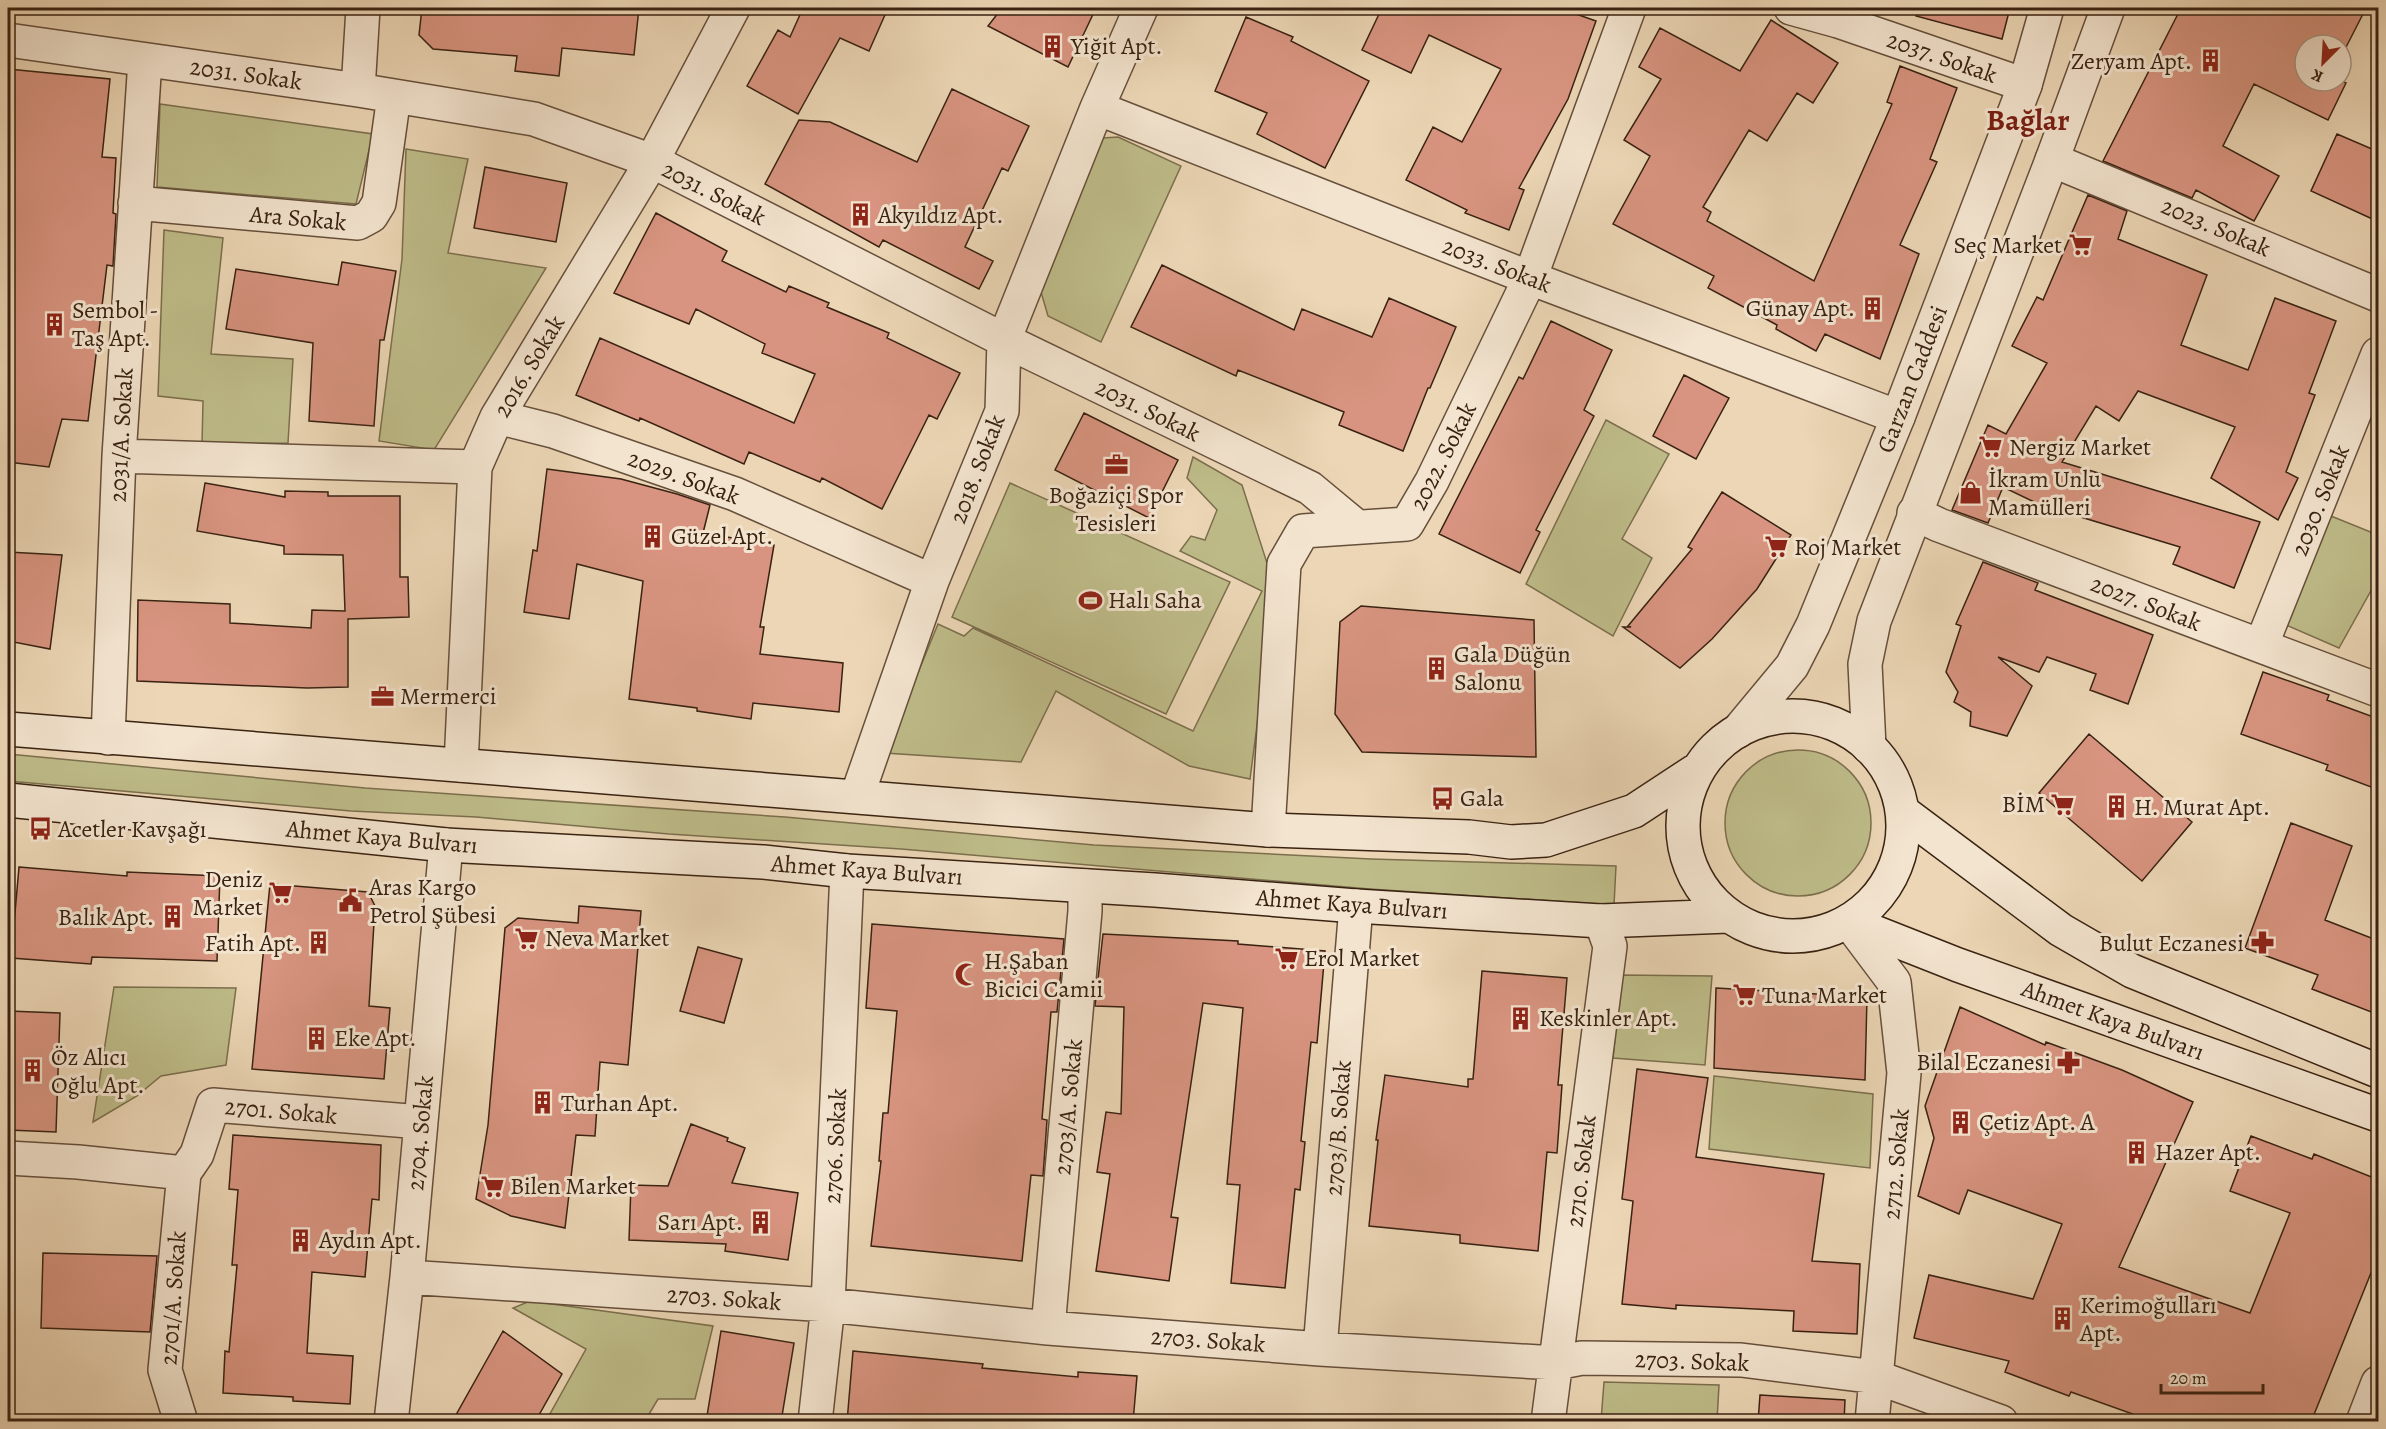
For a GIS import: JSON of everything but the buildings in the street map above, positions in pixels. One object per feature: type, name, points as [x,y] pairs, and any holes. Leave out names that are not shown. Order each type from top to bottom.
[{"type":"street","points":[[358,90],[363,8]]},
{"type":"street","name":"2016. Sokak","points":[[461,765],[475,467],[497,417],[652,161],[733,8]]},
{"type":"street","name":"2018. Sokak","points":[[856,796],[932,581],[1002,411],[1004,340],[1097,108],[1141,8]]},
{"type":"street","name":"2022. Sokak","points":[[1268,830],[1284,564],[1304,531],[1407,524],[1432,481],[1530,278],[1629,8]]},
{"type":"street","name":"2037. Sokak","points":[[1791,8],[1838,21],[2025,85]]},
{"type":"street","name":"Garzan Caddesi","points":[[1738,731],[1792,666],[1813,625],[1898,417],[2025,85],[2047,8]]},
{"type":"street","points":[[1869,747],[1864,664],[1874,621],[2109,8]]},
{"type":"street","name":"2031. Sokak","points":[[8,40],[358,90],[534,119],[652,161],[1004,340],[1310,488],[1357,527]]},
{"type":"street","name":"2031/A. Sokak","points":[[108,738],[119,456],[145,60]]},
{"type":"street","name":"Ara Sokak","points":[[135,203],[358,223],[371,216],[379,203],[394,96]]},
{"type":"street","name":"2033. Sokak","points":[[1097,108],[1530,278],[1898,417]]},
{"type":"street","name":"2023. Sokak","points":[[2052,160],[2379,294]]},
{"type":"street","name":"2030. Sokak","points":[[2261,646],[2379,354]]},
{"type":"street","name":"2029. Sokak","points":[[497,417],[553,431],[735,494],[932,581]]},
{"type":"street","points":[[119,456],[475,467]]},
{"type":"street","name":"2027. Sokak","points":[[1914,513],[1939,525],[2379,690]]},
{"type":"street","points":[[1792,716],[1829,723],[1846,730],[1869,747],[1891,777],[1902,812],[1902,844],[1893,875],[1874,902],[1849,922],[1819,934],[1788,937],[1756,931],[1728,916],[1704,892],[1688,862],[1682,828],[1687,795],[1698,770],[1715,748],[1738,731],[1764,720],[1792,716]]},
{"type":"street","points":[[8,729],[1268,830],[1468,837],[1511,842],[1546,840],[1634,811],[1698,770]]},
{"type":"street","name":"Ahmet Kaya Bulvarı","points":[[8,800],[446,845],[763,862],[847,871],[1601,921],[1728,916]]},
{"type":"street","name":"Ahmet Kaya Bulvarı","points":[[1902,812],[2061,930],[2132,971],[2379,1071]]},
{"type":"street","name":"2704. Sokak","points":[[391,1422],[407,1277],[446,845]]},
{"type":"street","name":"2706. Sokak","points":[[815,1422],[828,1305],[847,871]]},
{"type":"street","name":"2703/A. Sokak","points":[[1048,1328],[1085,911],[1085,885]]},
{"type":"street","name":"2703/B. Sokak","points":[[1320,1349],[1356,906]]},
{"type":"street","name":"2710. Sokak","points":[[1548,1422],[1610,946],[1601,921]]},
{"type":"street","name":"Ahmet Kaya Bulvarı","points":[[1849,922],[1958,965],[2379,1115]]},
{"type":"street","name":"2712. Sokak","points":[[1849,922],[1894,981],[1904,1073],[1872,1422]]},
{"type":"street","name":"2701. Sokak","points":[[184,1173],[197,1154],[213,1105],[421,1122]]},
{"type":"street","points":[[8,1158],[78,1162],[184,1173]]},
{"type":"street","name":"2701/A. Sokak","points":[[181,1422],[165,1370],[184,1173]]},
{"type":"street","name":"2703. Sokak","points":[[407,1277],[828,1305],[1048,1328],[1556,1364],[1582,1358],[1740,1360],[1876,1377],[2001,1422]]},
{"type":"street","points":[[2363,1422],[2379,1383]]},
{"type":"shaded area","points":[[160,104],[373,134],[356,204],[157,187]]},
{"type":"shaded area","points":[[1118,137],[1181,166],[1101,342],[1048,316],[1041,292],[1045,275],[1103,138]]},
{"type":"shaded area","points":[[406,149],[468,159],[448,253],[546,268],[434,450],[379,441],[402,259]]},
{"type":"shaded area","points":[[164,230],[223,238],[211,354],[293,359],[288,443],[202,444],[203,401],[158,396]]},
{"type":"shaded area","points":[[1606,420],[1669,454],[1622,539],[1652,558],[1613,636],[1526,584]]},
{"type":"shaded area","points":[[1193,457],[1242,485],[1275,588],[1250,779],[1189,766],[1056,691],[1021,762],[885,753],[938,624],[964,636],[973,628],[1193,731],[1262,591],[1180,551],[1191,536],[1205,540],[1217,510],[1187,478]]},
{"type":"shaded area","name":"Halı Saha","points":[[1010,483],[1230,582],[1166,714],[952,617]]},
{"type":"shaded area","points":[[2326,514],[2378,535],[2378,578],[2339,648],[2286,625]]},
{"type":"shaded area","points":[[1798,750],[1826,755],[1850,771],[1866,795],[1871,823],[1866,851],[1850,875],[1826,891],[1798,896],[1770,891],[1746,875],[1730,851],[1725,823],[1730,795],[1746,771],[1770,755]]},
{"type":"shaded area","points":[[8,754],[365,788],[785,817],[1094,845],[1371,859],[1616,866],[1614,905],[1370,889],[901,849],[669,834],[476,817],[351,811],[8,781]]},
{"type":"shaded area","points":[[1621,975],[1712,976],[1705,1065],[1613,1058]]},
{"type":"shaded area","points":[[114,987],[236,988],[226,1065],[161,1076],[137,1096],[93,1122]]},
{"type":"shaded area","points":[[1714,1076],[1873,1094],[1870,1168],[1709,1149]]},
{"type":"shaded area","points":[[530,1301],[713,1326],[695,1399],[658,1399],[645,1421],[546,1421],[586,1349],[513,1308]]},
{"type":"shaded area","points":[[1604,1382],[1719,1385],[1717,1421],[1601,1421]]},
{"type":"place","name":"Yiğit Apt.","points":[[1053,46]]},
{"type":"place","name":"Zeryam Apt.","points":[[2210,61]]},
{"type":"place","name":"Akyıldız Apt.","points":[[860,215]]},
{"type":"place","name":"Seç Market","points":[[2080,245]]},
{"type":"place","name":"Günay Apt.","points":[[1873,308]]},
{"type":"place","name":"Sembol - Taş Apt.","points":[[54,324]]},
{"type":"place","name":"Nergiz Market","points":[[1991,447]]},
{"type":"place","name":"Boğaziçi Spor Tesisleri","points":[[1116,465]]},
{"type":"place","name":"İkram Unlu Mamülleri","points":[[1970,493]]},
{"type":"place","name":"Güzel Apt.","points":[[653,536]]},
{"type":"place","name":"Roj Market","points":[[1776,547]]},
{"type":"place","name":"Halı Saha","points":[[1090,600]]},
{"type":"place","name":"Gala Düğün Salonu","points":[[1436,668]]},
{"type":"place","name":"Mermerci","points":[[382,696]]},
{"type":"place","name":"Gala","points":[[1442,798]]},
{"type":"place","name":"BİM","points":[[2063,804]]},
{"type":"place","name":"H. Murat Apt.","points":[[2116,807]]},
{"type":"place","name":"Acetler Kavşağı","points":[[40,829]]},
{"type":"place","name":"Deniz Market","points":[[281,893]]},
{"type":"place","name":"Aras Kargo Petrol Şübesi","points":[[351,901]]},
{"type":"place","name":"Balık Apt.","points":[[172,917]]},
{"type":"place","name":"Neva Market","points":[[527,938]]},
{"type":"place","name":"Fatih Apt.","points":[[319,943]]},
{"type":"place","name":"Bulut Eczanesi","points":[[2262,943]]},
{"type":"place","name":"Erol Market","points":[[1286,958]]},
{"type":"place","name":"H.Şaban Bicici Camii","points":[[966,975]]},
{"type":"place","name":"Tuna Market","points":[[1744,995]]},
{"type":"place","name":"Keskinler Apt.","points":[[1521,1018]]},
{"type":"place","name":"Eke Apt.","points":[[316,1038]]},
{"type":"place","name":"Bilal Eczanesi","points":[[2069,1062]]},
{"type":"place","name":"Öz Alıcı Oğlu Apt.","points":[[33,1071]]},
{"type":"place","name":"Turhan Apt.","points":[[543,1103]]},
{"type":"place","name":"Çetiz Apt. A","points":[[1961,1122]]},
{"type":"place","name":"Hazer Apt.","points":[[2137,1152]]},
{"type":"place","name":"Bilen Market","points":[[492,1186]]},
{"type":"place","name":"Sarı Apt.","points":[[761,1222]]},
{"type":"place","name":"Aydın Apt.","points":[[301,1240]]},
{"type":"place","name":"Kerimoğulları Apt.","points":[[2062,1319]]},
{"type":"district","name":"Bağlar","points":[[2028,120]]}]
